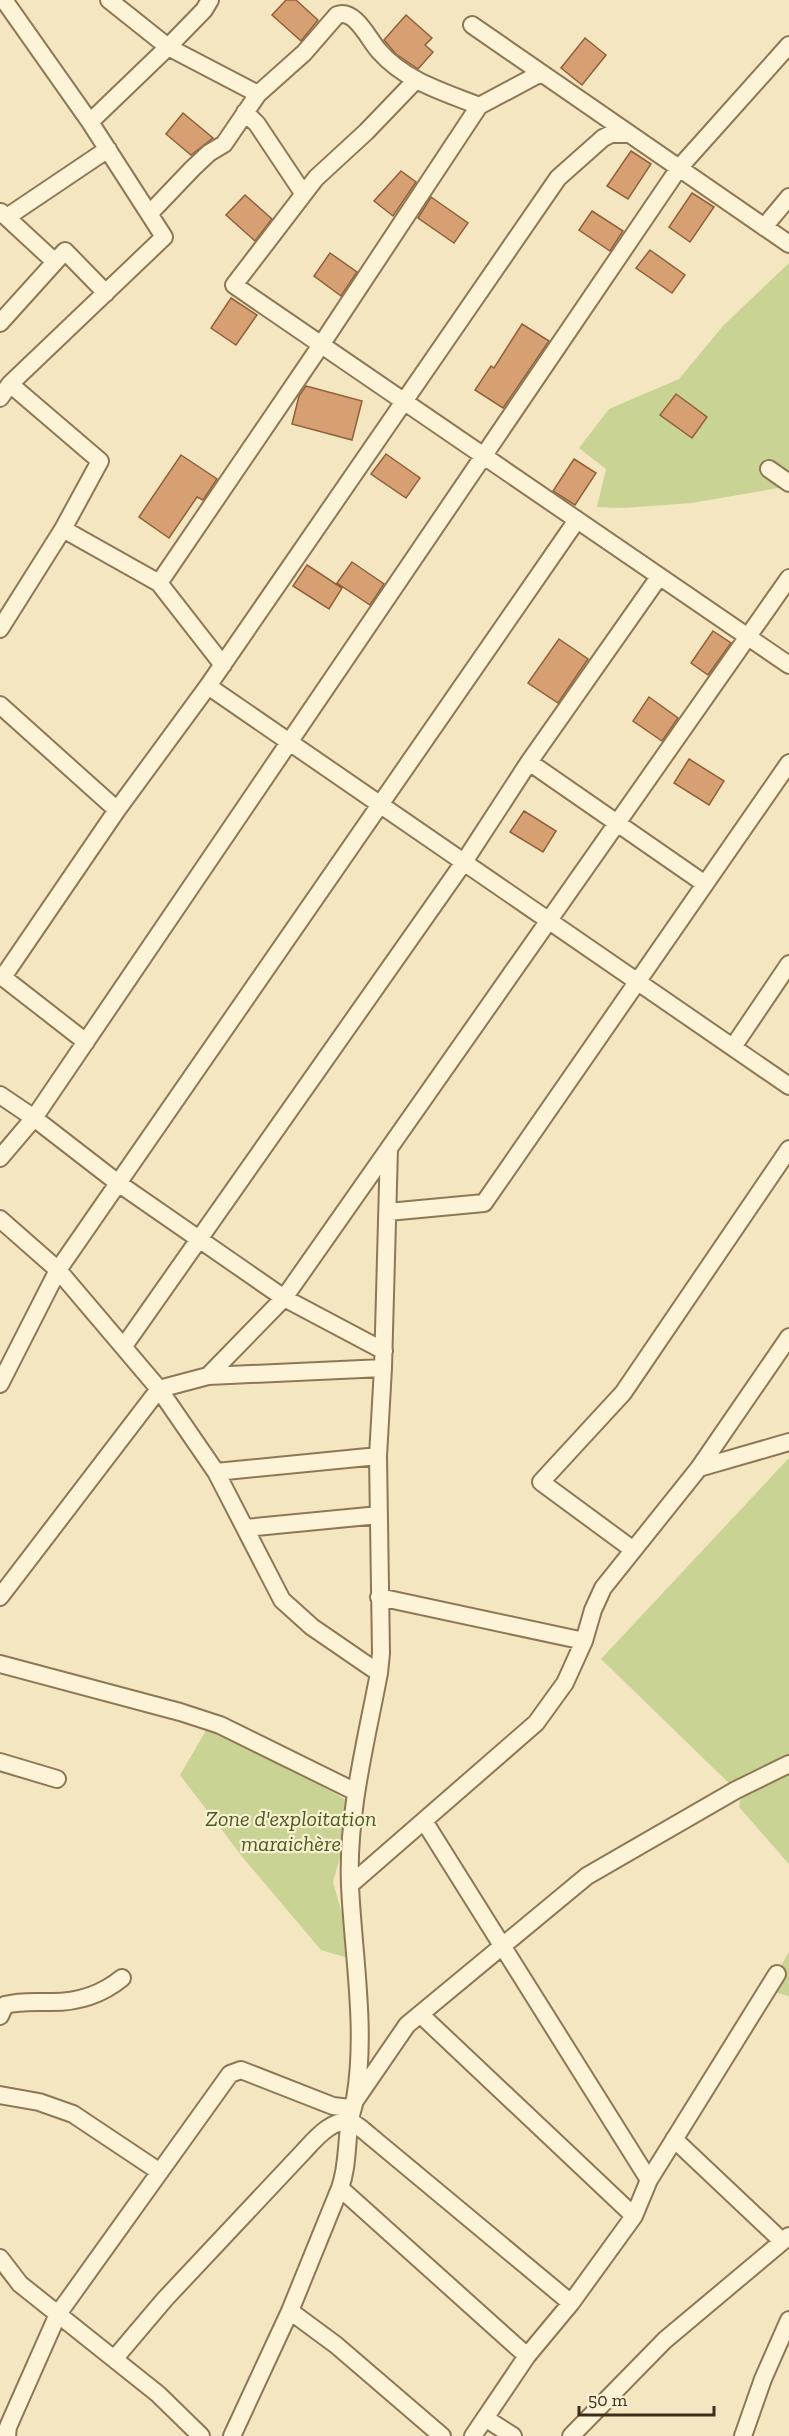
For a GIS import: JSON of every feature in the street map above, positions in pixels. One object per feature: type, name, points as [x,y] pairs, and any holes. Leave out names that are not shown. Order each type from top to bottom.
[{"type":"street","points":[[109,0],[168,47],[258,94]]},
{"type":"street","points":[[90,122],[168,47],[204,10],[210,0]]},
{"type":"street","points":[[0,398],[10,384],[164,237],[90,122],[5,2]]},
{"type":"street","points":[[150,213],[209,153],[224,144],[258,94],[285,72],[337,15],[342,13],[350,15],[380,52],[415,81],[479,106]]},
{"type":"street","points":[[472,25],[789,244]]},
{"type":"street","points":[[0,1158],[34,1118],[679,168],[789,45]]},
{"type":"street","points":[[159,583],[321,345],[479,106],[541,73]]},
{"type":"street","points":[[415,81],[375,124],[303,193],[234,285],[789,666]]},
{"type":"street","points":[[245,112],[257,124],[303,193]]},
{"type":"street","points":[[86,1042],[2,976],[117,810],[223,665],[563,171],[603,138],[611,134],[629,134]]},
{"type":"street","points":[[55,262],[3,214],[108,149]]},
{"type":"street","points":[[764,227],[789,197]]},
{"type":"street","points":[[0,323],[65,251],[106,293]]},
{"type":"street","points":[[0,629],[63,529],[100,461],[10,384]]},
{"type":"street","points":[[769,469],[789,483]]},
{"type":"street","points":[[0,1384],[58,1270],[577,520]]},
{"type":"street","points":[[63,529],[159,583],[223,665]]},
{"type":"street","points":[[124,1346],[464,862],[529,762],[659,577]]},
{"type":"street","points":[[208,1376],[284,1298],[789,578]]},
{"type":"street","points":[[208,686],[789,1086]]},
{"type":"street","points":[[0,705],[117,810]]},
{"type":"street","points":[[529,762],[705,884]]},
{"type":"street","points":[[387,1212],[484,1203],[789,763]]},
{"type":"street","points":[[733,1047],[789,964]]},
{"type":"street","points":[[0,1095],[34,1118],[118,1183],[284,1298],[384,1351]]},
{"type":"street","points":[[232,2436],[290,2311],[340,2188],[346,2171],[350,2122],[356,2097],[359,2043],[350,1851],[356,1792],[379,1673],[378,1456],[384,1368],[389,1148]]},
{"type":"street","points":[[632,1549],[541,1482],[623,1393],[789,1149]]},
{"type":"street","points":[[0,1219],[58,1270],[159,1389],[216,1472],[282,1600],[312,1627],[379,1673]]},
{"type":"street","points":[[350,1885],[536,1723],[566,1683],[584,1641],[592,1610],[603,1588],[699,1468],[789,1337]]},
{"type":"street","points":[[1,1592],[159,1389],[208,1376],[384,1368]]},
{"type":"street","points":[[699,1468],[789,1442]]},
{"type":"street","points":[[216,1472],[378,1456]]},
{"type":"street","points":[[245,1528],[379,1515]]},
{"type":"street","points":[[379,1598],[584,1641]]},
{"type":"street","points":[[0,1664],[180,1712],[220,1725],[356,1792]]},
{"type":"street","points":[[0,1762],[57,1779]]},
{"type":"street","points":[[7,2436],[8,2427],[58,2314],[230,2074],[241,2070],[333,2106],[350,2108],[407,2025],[586,1876],[736,1790],[789,1764]]},
{"type":"street","points":[[424,1821],[649,2180]]},
{"type":"street","points":[[473,2436],[527,2356],[571,2303],[634,2216],[649,2180],[777,1974]]},
{"type":"street","points":[[0,2016],[5,2005],[20,2000],[48,2002],[81,2000],[107,1990],[122,1978]]},
{"type":"street","points":[[420,2014],[634,2216]]},
{"type":"street","points":[[0,2096],[39,2102],[73,2114],[160,2172]]},
{"type":"street","points":[[115,2358],[165,2300],[319,2136],[336,2124],[350,2122],[369,2135],[571,2303]]},
{"type":"street","points":[[571,2436],[664,2340],[785,2239],[674,2139]]},
{"type":"street","points":[[340,2188],[527,2356]]},
{"type":"street","points":[[0,2258],[20,2284],[158,2394],[201,2436]]},
{"type":"street","points":[[0,2281],[20,2284]]},
{"type":"street","points":[[290,2311],[336,2345],[442,2436]]},
{"type":"street","points":[[743,2436],[763,2379],[787,2328]]},
{"type":"street","points":[[485,2418],[513,2436]]},
{"type":"green space","points":[[789,263],[789,486],[692,503],[624,508],[597,507],[606,469],[579,448],[609,409],[679,379],[723,326]]},
{"type":"green space","points":[[789,1458],[789,1864],[739,1807],[743,1787],[736,1790],[601,1659]]},
{"type":"green space","name":"Zone d'exploitation maraichère","points":[[211,1722],[355,1805],[333,1882],[355,1960],[321,1950],[244,1859],[180,1775]]},
{"type":"green space","points":[[789,1952],[789,1996],[767,1990]]},
{"type":"building","points":[[286,0],[296,0],[318,20],[301,41],[272,15]]},
{"type":"building","points":[[406,15],[432,38],[425,45],[433,52],[418,69],[396,54],[384,40]]},
{"type":"building","points":[[585,38],[606,55],[582,85],[561,68]]},
{"type":"building","points":[[183,113],[213,138],[191,155],[166,134]]},
{"type":"building","points":[[631,151],[651,164],[628,199],[607,186]]},
{"type":"building","points":[[401,171],[416,182],[393,216],[374,201]]},
{"type":"building","points":[[692,193],[714,207],[690,242],[669,227]]},
{"type":"building","points":[[245,195],[272,219],[255,241],[226,215]]},
{"type":"building","points":[[431,197],[468,223],[454,243],[418,218]]},
{"type":"building","points":[[592,211],[623,231],[610,251],[579,230]]},
{"type":"building","points":[[650,250],[685,275],[672,293],[636,268]]},
{"type":"building","points":[[330,253],[357,272],[341,296],[314,276]]},
{"type":"building","points":[[231,298],[257,315],[236,345],[211,328]]},
{"type":"building","points":[[522,324],[549,341],[503,408],[475,390],[491,366],[494,368]]},
{"type":"building","points":[[306,386],[362,401],[352,440],[292,424],[299,396]]},
{"type":"building","points":[[676,394],[707,417],[692,438],[660,415]]},
{"type":"building","points":[[386,454],[420,478],[406,498],[371,474]]},
{"type":"building","points":[[181,455],[217,479],[203,500],[197,497],[169,538],[139,517]]},
{"type":"building","points":[[574,459],[596,473],[575,505],[553,491]]},
{"type":"building","points":[[352,562],[384,584],[370,605],[337,583]]},
{"type":"building","points":[[307,565],[342,588],[329,609],[293,586]]},
{"type":"building","points":[[713,631],[731,643],[708,675],[691,663]]},
{"type":"building","points":[[559,639],[588,659],[558,703],[528,683]]},
{"type":"building","points":[[649,697],[678,718],[662,741],[633,721]]},
{"type":"building","points":[[689,759],[724,781],[709,805],[674,783]]},
{"type":"building","points":[[524,811],[556,831],[543,852],[510,832]]}]
